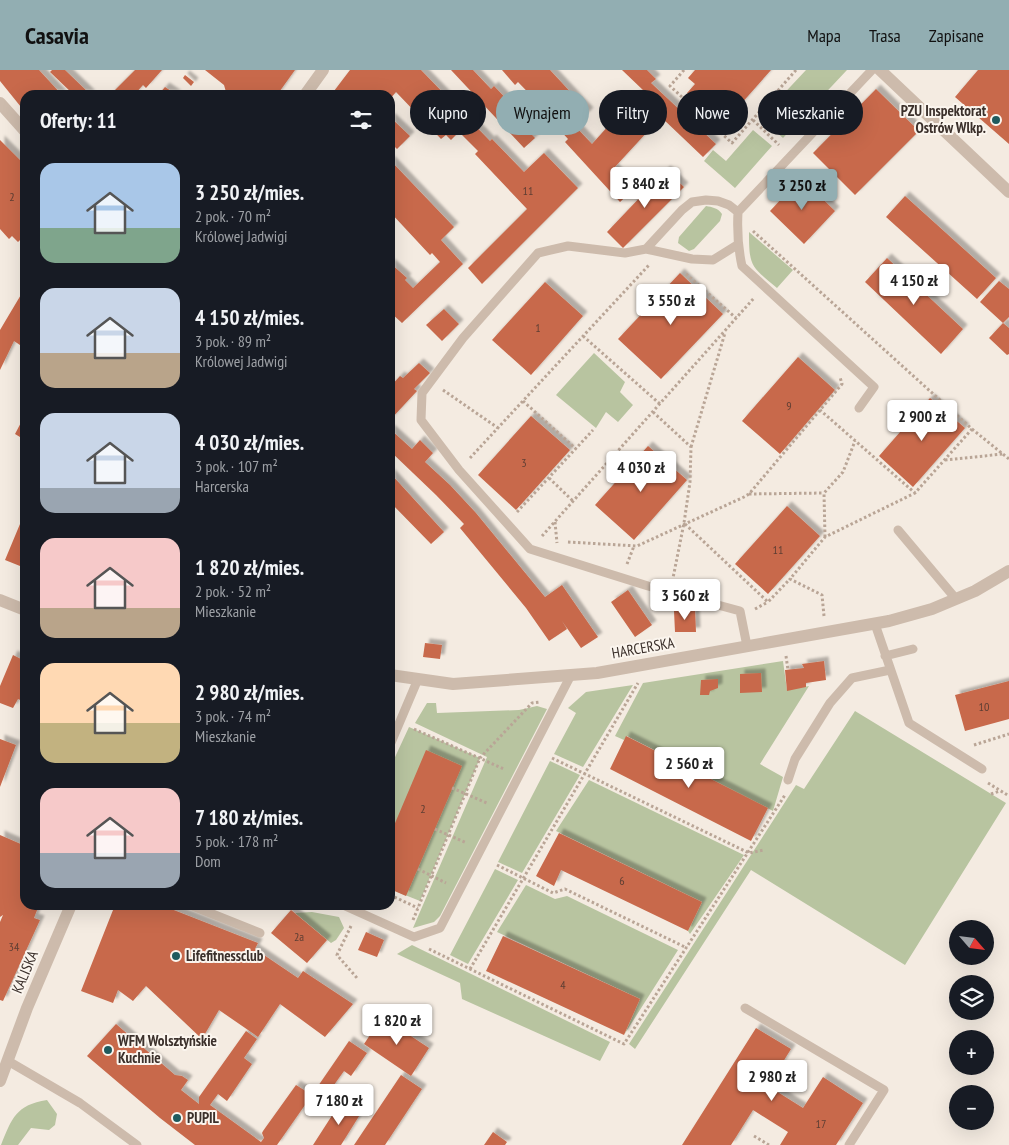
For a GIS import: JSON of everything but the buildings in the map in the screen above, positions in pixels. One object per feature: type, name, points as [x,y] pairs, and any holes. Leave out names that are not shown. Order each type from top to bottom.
[{"type":"street","points":[[309,90],[323,70]]},
{"type":"street","points":[[880,70],[1009,192]]},
{"type":"street","points":[[0,103],[20,125]]},
{"type":"street","name":"HARCERSKA","points":[[395,676],[453,684],[597,673],[875,624],[932,609],[975,591],[1009,571]]},
{"type":"street","points":[[0,600],[20,608]]},
{"type":"street","name":"KALISKA","points":[[0,1081],[27,1008],[69,910]]},
{"type":"lane","points":[[860,408],[874,386],[742,266],[737,245],[738,212],[872,70]]},
{"type":"lane","points":[[646,249],[682,210],[692,202],[706,200],[718,202],[729,205],[738,212]]},
{"type":"lane","points":[[737,245],[713,260],[692,259],[646,249],[626,253],[568,246],[538,253],[463,338],[422,393],[421,420],[459,470],[530,549],[670,592],[740,611],[747,646]]},
{"type":"lane","points":[[898,530],[956,599]]},
{"type":"lane","points":[[875,624],[909,723],[982,769]]},
{"type":"lane","points":[[885,656],[913,650]]},
{"type":"lane","points":[[788,780],[795,759],[830,703],[852,678],[890,670]]},
{"type":"lane","points":[[354,910],[410,936],[440,928],[571,675]]},
{"type":"lane","points":[[395,734],[418,679]]},
{"type":"lane","points":[[202,910],[260,933]]},
{"type":"lane","points":[[745,1008],[884,1090],[849,1145]]},
{"type":"lane","points":[[8,1061],[80,1104],[137,1145]]},
{"type":"path","points":[[684,70],[670,86],[732,143],[796,70]]},
{"type":"path","points":[[753,120],[791,156]]},
{"type":"path","points":[[459,470],[661,252],[736,318]]},
{"type":"path","points":[[530,549],[763,287]]},
{"type":"path","points":[[755,296],[762,303]]},
{"type":"path","points":[[670,592],[690,482],[691,447],[725,330]]},
{"type":"path","points":[[583,336],[660,404]]},
{"type":"path","points":[[749,494],[842,384],[840,376]]},
{"type":"path","points":[[430,382],[498,428]]},
{"type":"path","points":[[523,401],[576,449]]},
{"type":"path","points":[[653,412],[691,447]]},
{"type":"path","points":[[972,429],[1009,459]]},
{"type":"path","points":[[506,523],[594,430]]},
{"type":"path","points":[[825,537],[824,493],[843,472],[855,441]]},
{"type":"path","points":[[944,460],[1003,454]]},
{"type":"path","points":[[549,478],[573,501]]},
{"type":"path","points":[[567,542],[637,546],[749,494],[824,493]]},
{"type":"path","points":[[684,523],[768,602],[825,537],[915,494]]},
{"type":"path","points":[[537,541],[557,542]]},
{"type":"path","points":[[790,579],[822,595],[826,632]]},
{"type":"path","points":[[785,653],[788,670]]},
{"type":"path","points":[[470,969],[640,680]]},
{"type":"path","points":[[558,701],[532,703],[480,758],[418,908],[410,936],[424,946],[624,1044],[784,798],[788,780]]},
{"type":"path","points":[[400,722],[520,776]]},
{"type":"path","points":[[972,745],[1009,734]]},
{"type":"path","points":[[552,758],[749,853],[764,850]]},
{"type":"path","points":[[452,788],[502,809]]},
{"type":"path","points":[[991,794],[1000,791]]},
{"type":"path","points":[[435,829],[481,850]]},
{"type":"path","points":[[497,865],[553,893],[565,889],[687,948]]},
{"type":"path","points":[[418,869],[460,890]]},
{"type":"path","points":[[395,897],[418,908]]},
{"type":"path","points":[[357,978],[337,955],[358,912]]},
{"type":"path","points":[[754,1136],[769,1145]]},
{"type":"green space","points":[[806,70],[847,70],[828,90],[787,90]]},
{"type":"green space","points":[[753,130],[772,146],[735,188],[704,161],[713,150],[726,161]]},
{"type":"green space","points":[[706,206],[715,208],[722,214],[720,221],[694,249],[689,251],[678,243],[679,237]]},
{"type":"green space","points":[[749,232],[793,270],[777,288],[753,265]]},
{"type":"green space","points":[[594,353],[625,382],[620,392],[633,405],[618,422],[606,412],[596,428],[556,395]]},
{"type":"green space","points":[[783,661],[787,690],[809,686],[760,764],[783,777],[773,811],[627,736],[624,740],[615,736],[643,683]]},
{"type":"green space","points":[[633,685],[583,767],[554,754],[576,713],[568,708],[586,692]]},
{"type":"green space","points":[[427,703],[436,703],[437,713],[519,710],[537,706],[547,709],[440,916],[434,922],[413,928],[487,757],[415,723]]},
{"type":"green space","points":[[855,711],[1006,803],[905,965],[751,870],[635,1049],[629,1044],[796,785],[804,789]]},
{"type":"green space","points":[[409,727],[480,758],[420,901],[395,891],[395,757]]},
{"type":"green space","points":[[550,761],[580,775],[522,873],[498,862]]},
{"type":"green space","points":[[589,780],[744,855],[690,934],[688,931],[702,902],[556,831]]},
{"type":"green space","points":[[495,869],[518,880],[468,964],[450,955]]},
{"type":"green space","points":[[526,885],[555,899],[567,896],[678,950],[624,1035],[640,999],[497,932]]},
{"type":"green space","points":[[312,912],[339,917],[344,928],[336,940],[331,943],[295,913]]},
{"type":"green space","points":[[412,945],[610,1042],[600,1061],[462,999],[460,983],[397,954]]},
{"type":"green space","points":[[47,1100],[57,1114],[55,1125],[49,1130],[31,1128],[18,1145],[1,1145],[8,1127],[16,1114],[28,1105]]},
{"type":"place","name":"PZU Inspektorat Ostrów Wlkp.","points":[[996,120]]},
{"type":"place","name":"Lifefitnessclub","points":[[176,956]]},
{"type":"place","name":"WFM Wolsztyńskie Kuchnie","points":[[108,1050]]},
{"type":"place","name":"PUPIL","points":[[177,1118]]}]
